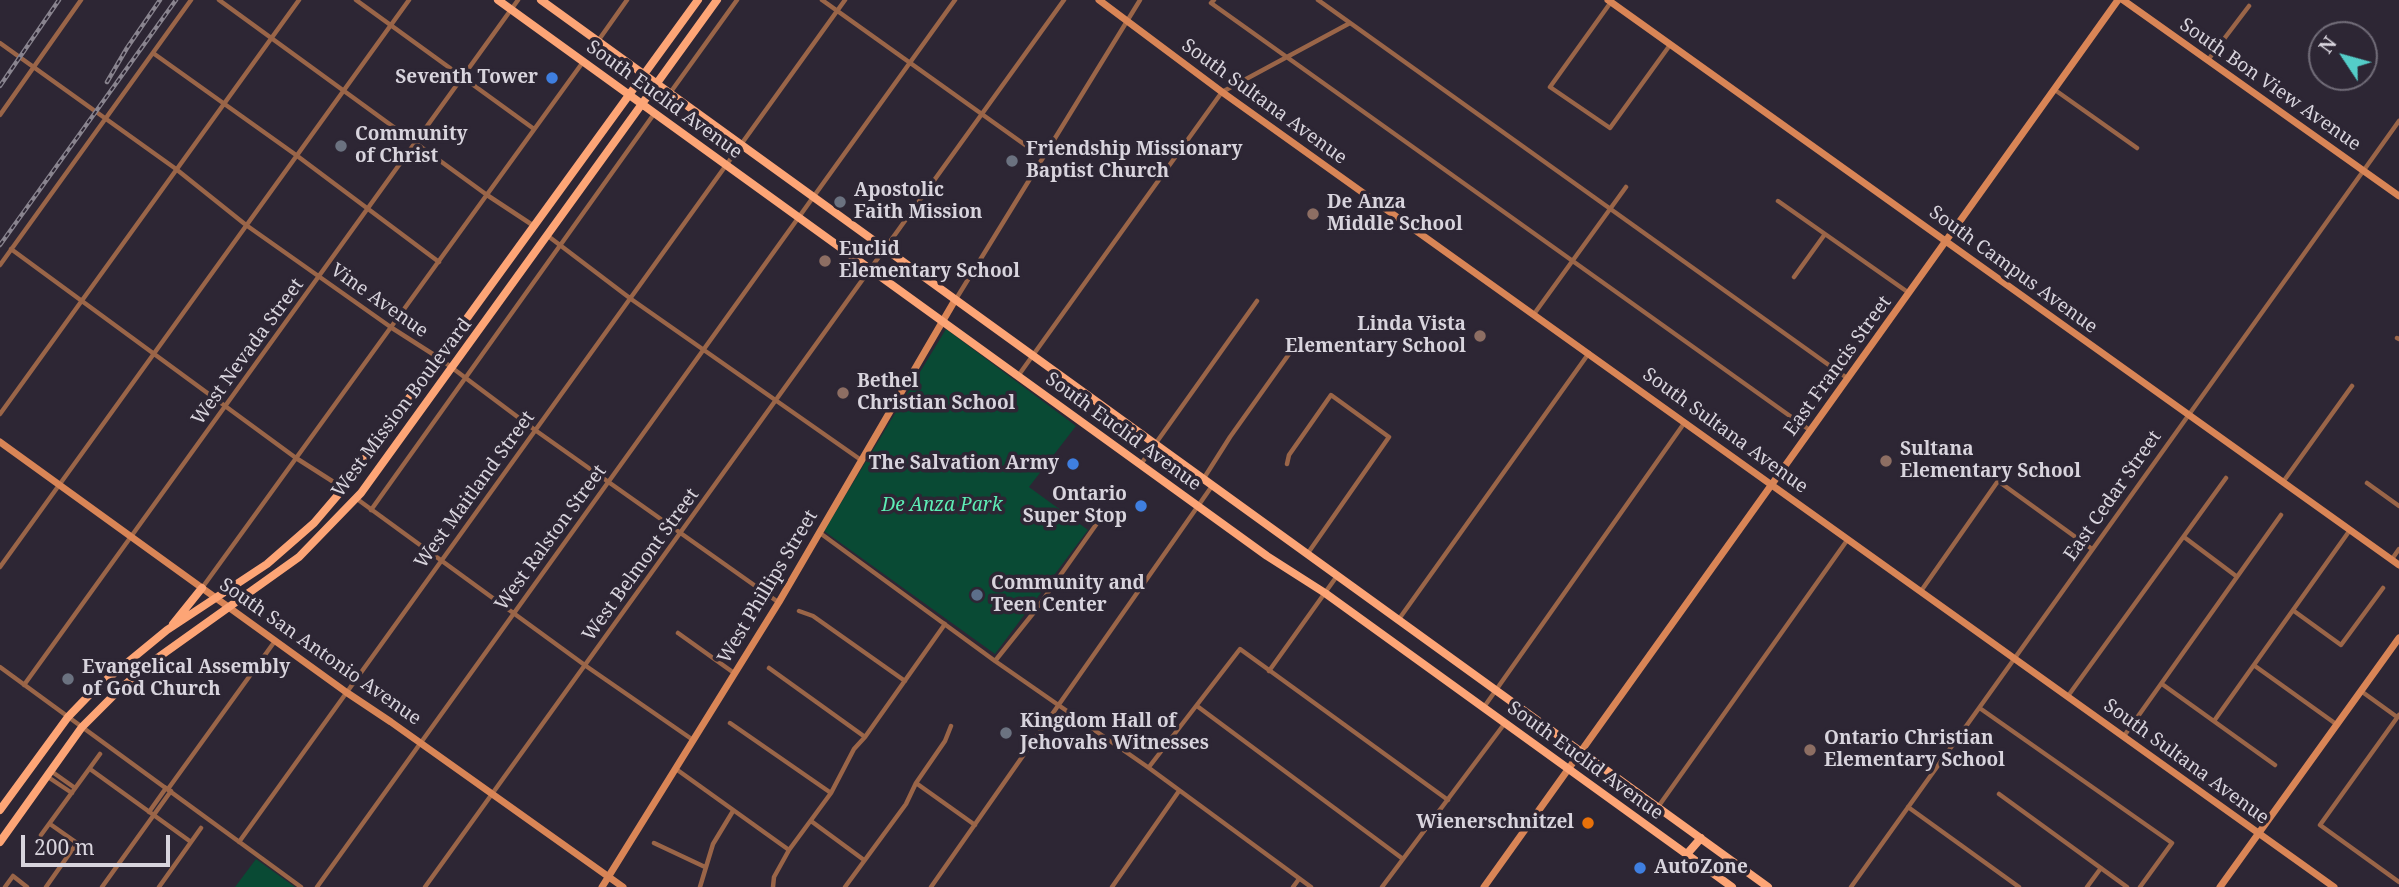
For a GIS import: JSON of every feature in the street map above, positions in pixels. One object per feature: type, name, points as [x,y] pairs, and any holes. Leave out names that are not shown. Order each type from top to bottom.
[{"type":"main road","name":"South Euclid Avenue","points":[[498,0],[1267,556],[1325,593],[1732,887]]},
{"type":"main road","name":"South Euclid Avenue","points":[[541,0],[1768,887]]},
{"type":"main road","name":"West Mission Boulevard","points":[[0,810],[68,717],[127,661],[167,630],[267,564],[314,523],[343,489],[698,0]]},
{"type":"main road","name":"West Mission Boulevard","points":[[0,842],[82,727],[119,690],[149,664],[299,557],[356,498],[717,0]]},
{"type":"main road","points":[[167,630],[202,588]]},
{"type":"main road","points":[[1687,854],[1701,838]]},
{"type":"street","points":[[0,116],[81,0]]},
{"type":"street","points":[[0,265],[191,0]]},
{"type":"street","points":[[219,0],[487,195],[535,226]]},
{"type":"street","points":[[0,414],[299,0]]},
{"type":"street","points":[[356,0],[534,129]]},
{"type":"street","points":[[0,566],[409,0]]},
{"type":"street","name":"West Nevada Street","points":[[24,685],[518,0]]},
{"type":"street","points":[[598,41],[627,0]]},
{"type":"street","points":[[670,94],[737,0]]},
{"type":"street","points":[[822,0],[1042,157]]},
{"type":"street","name":"West Maitland Street","points":[[239,842],[845,0]]},
{"type":"street","name":"West Ralston Street","points":[[317,887],[955,0]]},
{"type":"street","name":"West Belmont Street","points":[[425,887],[1064,0]]},
{"type":"street","name":"South Sultana Avenue","points":[[1099,0],[1162,49],[2334,887]]},
{"type":"street","points":[[955,300],[1140,0]]},
{"type":"street","points":[[1318,0],[1848,379]]},
{"type":"street","name":"South Bon View Avenue","points":[[2121,0],[2399,196]]},
{"type":"street","name":"East Francis Street","points":[[1484,887],[2121,0]]},
{"type":"street","points":[[1212,1],[1811,431]]},
{"type":"street","points":[[1609,1],[1550,87],[1610,128],[1670,45]]},
{"type":"street","name":"South Campus Avenue","points":[[1609,1],[2399,565]]},
{"type":"street","points":[[2208,61],[2249,6]]},
{"type":"street","points":[[1018,376],[1222,92],[1350,23]]},
{"type":"street","name":"Vine Avenue","points":[[1,45],[176,169],[246,225],[439,358],[535,430],[779,602]]},
{"type":"street","points":[[153,53],[439,262]]},
{"type":"street","points":[[202,588],[583,62]]},
{"type":"street","points":[[2055,90],[2137,148]]},
{"type":"street","points":[[371,510],[655,113]]},
{"type":"street","name":"East Cedar Street","points":[[1851,887],[2399,121]]},
{"type":"street","points":[[1534,314],[1626,187]]},
{"type":"street","points":[[1778,201],[1909,293]]},
{"type":"street","points":[[1794,277],[1825,234]]},
{"type":"street","points":[[547,236],[631,299],[861,460]]},
{"type":"street","points":[[11,249],[296,458],[343,489]]},
{"type":"street","name":"West Phillips Street","points":[[602,887],[779,602],[955,300]]},
{"type":"street","points":[[1141,464],[1257,301]]},
{"type":"street","points":[[1203,479],[1294,347]]},
{"type":"street","points":[[1399,620],[1589,353]]},
{"type":"street","points":[[2283,482],[2352,386]]},
{"type":"street","points":[[1287,464],[1289,455],[1331,396],[1389,437],[1307,554]]},
{"type":"street","points":[[1484,708],[1685,422]]},
{"type":"street","name":"South San Antonio Avenue","points":[[0,442],[346,692],[623,887]]},
{"type":"street","points":[[2068,696],[2227,478]]},
{"type":"street","points":[[1921,591],[1998,481],[2092,549]]},
{"type":"street","points":[[2367,483],[2399,506]]},
{"type":"street","points":[[931,887],[1213,485]]},
{"type":"street","points":[[356,498],[586,666],[693,740]]},
{"type":"street","points":[[995,661],[1035,611],[1105,512]]},
{"type":"street","points":[[2123,736],[2281,515]]},
{"type":"street","points":[[2214,721],[2350,530]]},
{"type":"street","points":[[820,533],[1311,887]]},
{"type":"street","points":[[2184,537],[2236,576]]},
{"type":"street","points":[[1658,807],[1849,539]]},
{"type":"street","points":[[2391,560],[2399,549]]},
{"type":"street","points":[[1269,671],[1337,575]]},
{"type":"street","points":[[2294,611],[2341,645],[2383,588]]},
{"type":"street","points":[[799,611],[813,616],[905,681]]},
{"type":"street","points":[[772,887],[774,877],[789,850],[831,793],[854,749],[866,737],[945,624]]},
{"type":"street","points":[[678,633],[735,673]]},
{"type":"street","points":[[2220,887],[2399,638]]},
{"type":"street","points":[[102,887],[151,813],[275,641]]},
{"type":"street","points":[[1149,768],[1240,649],[1448,800]]},
{"type":"street","points":[[2255,666],[2336,724]]},
{"type":"street","points":[[0,667],[301,887]]},
{"type":"street","points":[[769,668],[866,737]]},
{"type":"street","points":[[2162,684],[2275,765]]},
{"type":"street","points":[[2360,691],[2398,716],[2320,825],[2399,882]]},
{"type":"street","points":[[1198,706],[1403,859]]},
{"type":"street","points":[[1980,709],[2172,844],[2140,887]]},
{"type":"street","points":[[730,723],[831,793]]},
{"type":"street","points":[[1382,887],[1505,723]]},
{"type":"street","points":[[845,887],[906,804],[916,783],[945,741],[951,726]]},
{"type":"street","points":[[41,835],[100,754]]},
{"type":"street","points":[[90,769],[191,842]]},
{"type":"street","points":[[675,769],[789,850]]},
{"type":"street","points":[[49,773],[74,791]]},
{"type":"street","points":[[916,783],[975,825]]},
{"type":"street","points":[[1112,887],[1179,791]]},
{"type":"street","points":[[1999,794],[2127,887]]},
{"type":"street","points":[[1908,807],[2020,887]]},
{"type":"street","points":[[700,887],[713,844],[733,811]]},
{"type":"street","points":[[811,821],[864,860]]},
{"type":"street","points":[[46,887],[77,843],[50,824]]},
{"type":"street","points":[[159,887],[201,828]]},
{"type":"street","points":[[654,843],[705,867]]},
{"type":"street","points":[[2087,887],[2101,868]]},
{"type":"street","points":[[5,887],[13,876],[27,887]]},
{"type":"street","points":[[1293,887],[1299,879]]},
{"type":"green space","name":"De Anza Park","points":[[946,329],[1076,426],[1029,487],[1088,530],[995,654],[824,531]]},
{"type":"green space","points":[[256,859],[295,887],[235,887]]},
{"type":"railway","points":[[0,86],[59,0]]},
{"type":"railway","points":[[107,82],[160,0]]},
{"type":"railway","points":[[0,245],[176,0]]},
{"type":"place","name":"Seventh Tower","points":[[552,78]]},
{"type":"place","name":"Community of Christ","points":[[341,146]]},
{"type":"place","name":"Friendship Missionary Baptist Church","points":[[1012,161]]},
{"type":"place","name":"Apostolic Faith Mission","points":[[840,202]]},
{"type":"place","name":"De Anza Middle School","points":[[1313,214]]},
{"type":"place","name":"Euclid Elementary School","points":[[825,261]]},
{"type":"place","name":"Linda Vista Elementary School","points":[[1480,336]]},
{"type":"place","name":"Bethel Christian School","points":[[843,393]]},
{"type":"place","name":"Sultana Elementary School","points":[[1886,461]]},
{"type":"place","name":"The Salvation Army","points":[[1073,464]]},
{"type":"place","name":"Ontario Super Stop","points":[[1141,506]]},
{"type":"place","name":"Community and Teen Center","points":[[977,595]]},
{"type":"place","name":"Evangelical Assembly of God Church","points":[[68,679]]},
{"type":"place","name":"Kingdom Hall of Jehovahs Witnesses","points":[[1006,733]]},
{"type":"place","name":"Ontario Christian Elementary School","points":[[1810,750]]},
{"type":"place","name":"Wienerschnitzel","points":[[1588,823]]},
{"type":"place","name":"AutoZone","points":[[1640,868]]}]
